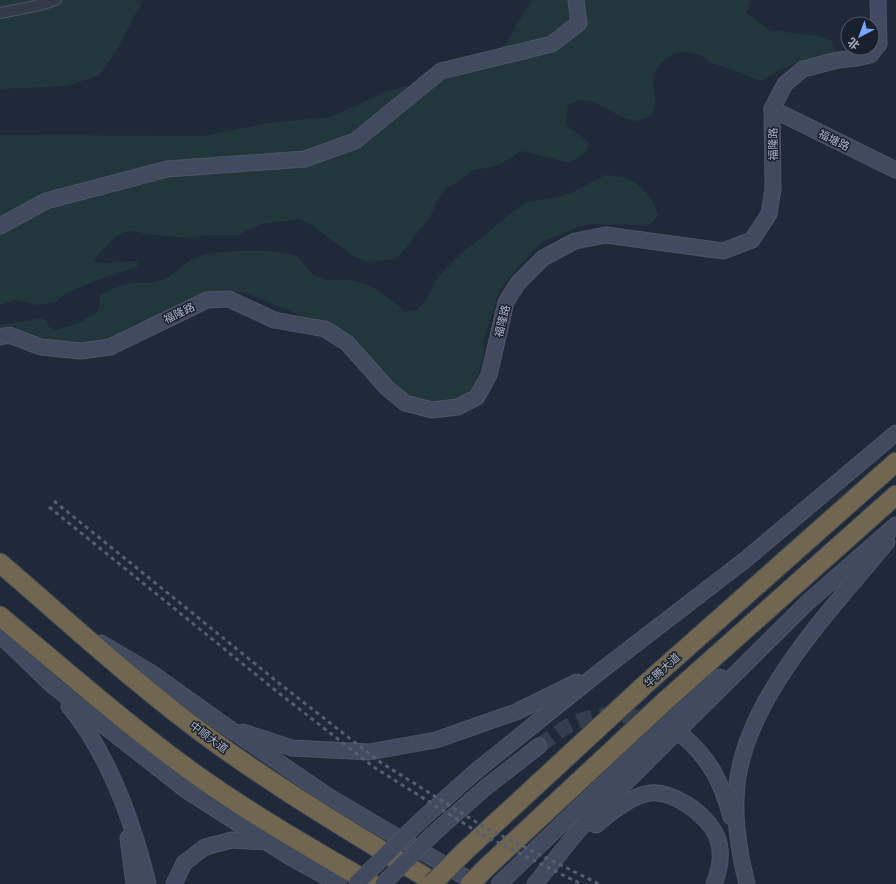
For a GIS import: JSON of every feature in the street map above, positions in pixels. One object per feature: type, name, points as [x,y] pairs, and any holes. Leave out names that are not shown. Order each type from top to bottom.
[{"type":"highway","name":"华腾大道","points":[[432,884],[464,852],[648,682],[896,462]]},
{"type":"highway","points":[[470,884],[664,702],[896,495]]},
{"type":"highway","name":"中顺大道","points":[[0,563],[74,627],[215,743],[316,810],[437,884]]},
{"type":"highway","points":[[0,616],[113,710],[195,774],[298,841],[372,884]]},
{"type":"main road","points":[[0,226],[46,201],[167,169],[305,159],[355,141],[441,71],[552,44],[579,23],[576,0]]},
{"type":"main road","name":"福隆路","points":[[0,337],[9,335],[41,347],[81,351],[110,347],[207,300],[228,299],[274,320],[325,329],[347,344],[387,388],[405,403],[432,410],[458,407],[477,397],[489,375],[506,302],[518,283],[543,258],[575,241],[606,235],[724,251],[752,240],[769,214],[773,189],[772,109],[785,84],[803,69],[838,60],[870,55],[879,44],[878,0]]},
{"type":"main road","name":"福塘路","points":[[772,109],[896,170]]},
{"type":"main road","points":[[356,884],[419,822],[474,772],[602,670],[745,560],[896,433]]},
{"type":"main road","points":[[502,880],[677,714],[896,525]]},
{"type":"main road","points":[[738,843],[736,799],[741,764],[749,737],[760,712],[776,684],[815,630],[896,531]]},
{"type":"main road","points":[[539,881],[591,818],[808,602]]},
{"type":"main road","points":[[74,627],[150,672],[328,796],[477,884]]},
{"type":"main road","points":[[0,635],[52,685],[186,790],[268,842],[339,884]]},
{"type":"main road","points":[[227,727],[292,748],[369,752],[436,740],[508,715],[602,670]]},
{"type":"main road","points":[[52,685],[86,727],[105,764],[123,805],[138,846],[148,884]]},
{"type":"main road","points":[[683,736],[699,750],[713,768],[726,798],[747,884]]},
{"type":"main road","points":[[383,884],[433,834],[485,788],[539,746]]},
{"type":"main road","points":[[539,881],[606,816],[622,805],[646,794],[665,794],[686,803],[703,817],[717,836],[720,852],[719,872],[714,884]]},
{"type":"main road","points":[[123,805],[134,884]]},
{"type":"main road","points":[[174,884],[184,863],[205,847],[232,840],[268,842]]},
{"type":"street","points":[[0,13],[40,5],[56,0]]},
{"type":"green space","points":[[0,0],[143,0],[116,51],[99,75],[67,86],[0,89]]},
{"type":"green space","points":[[531,0],[750,0],[746,13],[770,30],[818,36],[831,40],[835,53],[801,61],[761,81],[710,62],[700,55],[687,52],[675,53],[662,62],[654,73],[653,86],[656,101],[652,116],[638,121],[626,119],[592,101],[580,100],[568,105],[566,124],[589,143],[586,152],[569,163],[522,151],[498,165],[471,171],[461,180],[446,189],[437,200],[431,215],[399,257],[394,259],[367,262],[353,256],[313,226],[300,219],[261,224],[238,235],[207,235],[191,238],[153,235],[130,231],[117,235],[94,259],[97,263],[137,261],[137,267],[90,283],[67,293],[56,302],[37,305],[15,300],[0,305],[0,135],[203,136],[268,123],[331,117],[386,91],[449,76],[506,44]]},
{"type":"green space","points":[[605,175],[627,178],[637,184],[650,198],[658,214],[650,225],[590,224],[578,227],[544,241],[530,254],[500,289],[484,339],[483,358],[478,377],[473,388],[463,397],[449,402],[418,402],[401,393],[371,361],[359,343],[342,329],[317,319],[304,317],[243,292],[202,293],[180,304],[168,313],[139,322],[111,339],[86,345],[64,344],[14,330],[0,329],[0,325],[44,318],[49,327],[57,330],[78,323],[97,313],[100,304],[99,297],[111,289],[131,284],[156,282],[173,274],[189,261],[202,255],[244,251],[273,251],[294,255],[316,276],[327,279],[357,281],[379,291],[405,312],[416,311],[424,302],[438,277],[455,259],[525,202],[550,199],[573,192]]},
{"type":"tunnel","points":[[539,746],[568,726],[585,719],[598,716],[611,715],[637,718],[650,721],[675,732]]},
{"type":"railway","points":[[54,501],[280,684],[380,762],[484,827],[599,884]]},
{"type":"railway","points":[[49,507],[275,690],[375,768],[481,834],[581,884]]}]
